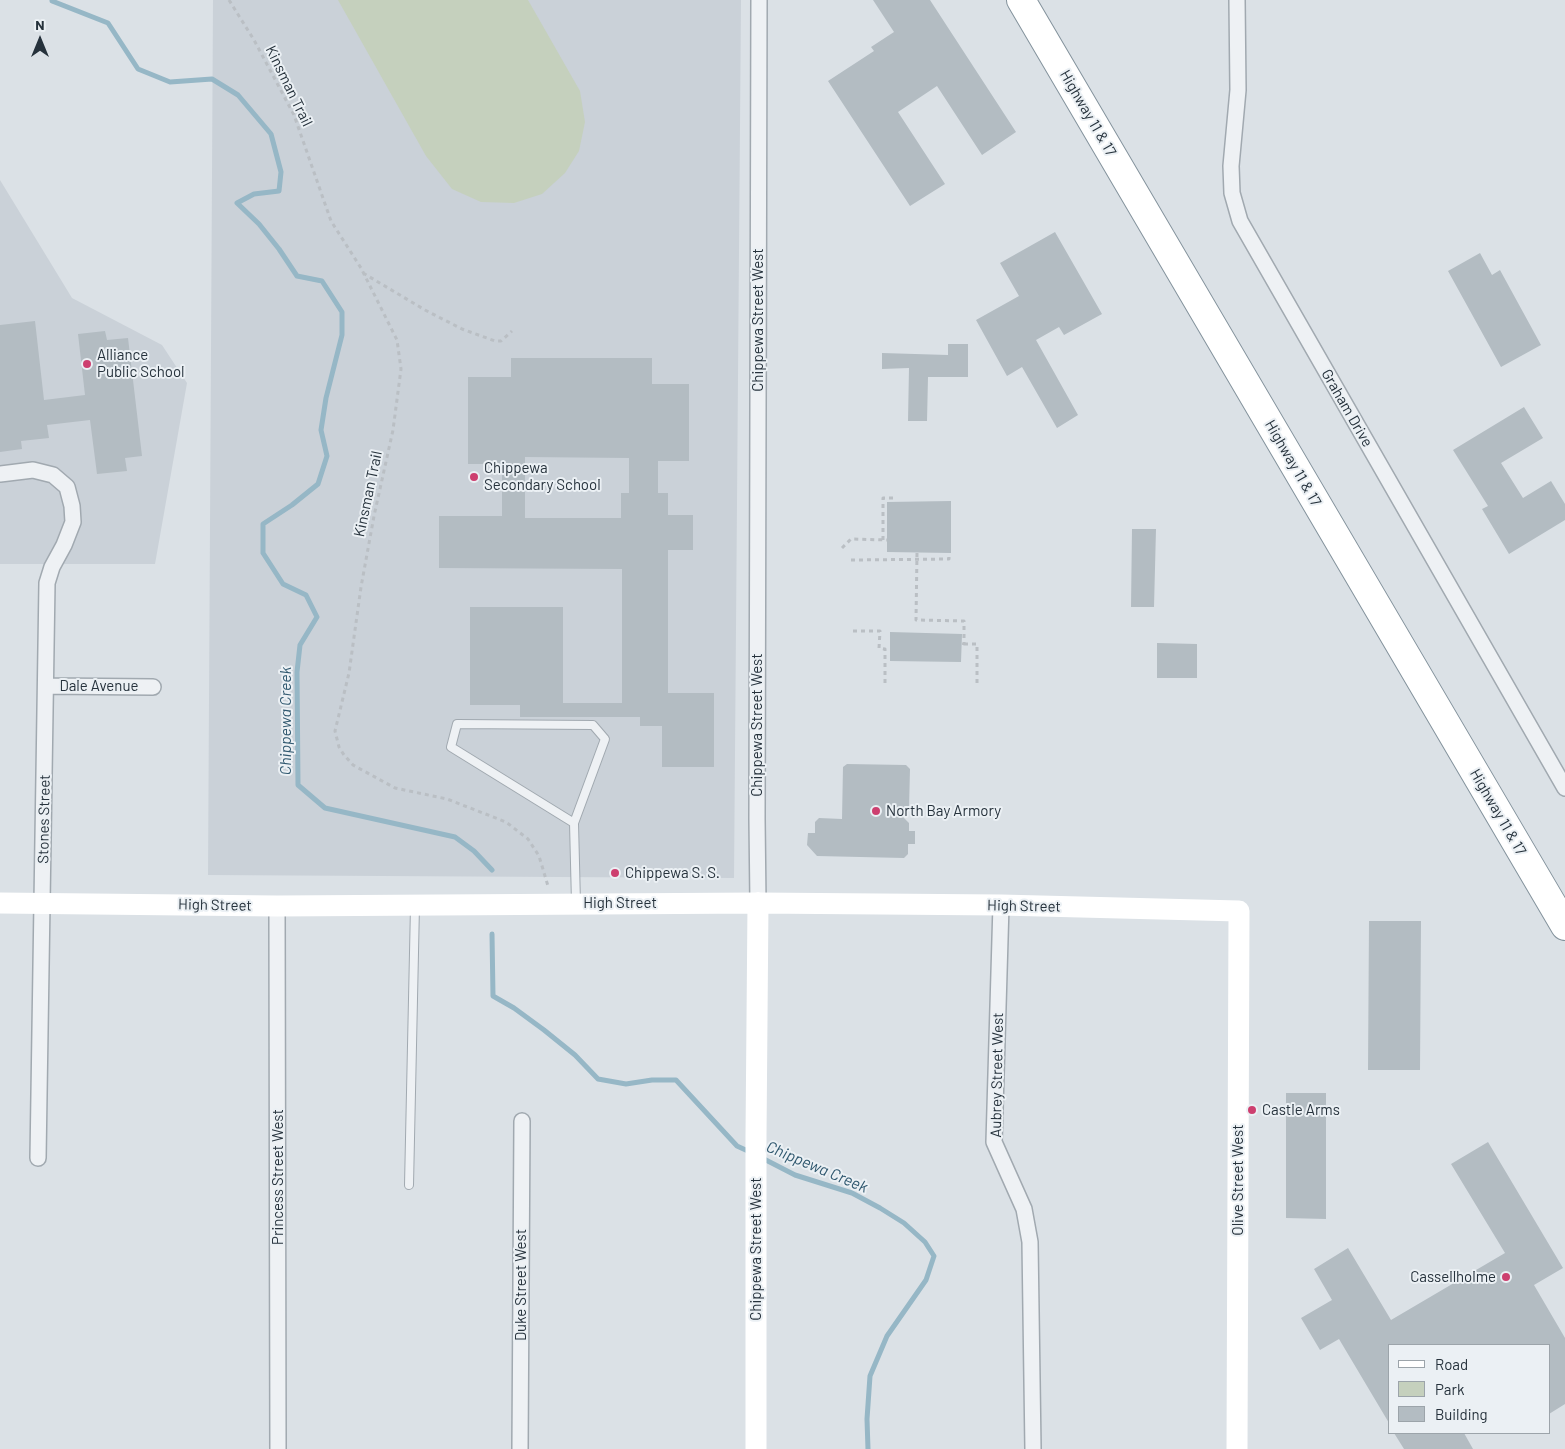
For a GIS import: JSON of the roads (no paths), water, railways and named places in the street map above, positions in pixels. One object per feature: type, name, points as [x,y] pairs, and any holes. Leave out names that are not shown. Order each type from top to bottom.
[{"type":"highway","name":"Highway 11 & 17","points":[[1021,0],[1565,926]]},
{"type":"street","name":"Chippewa Street West","points":[[756,1449],[759,0]]},
{"type":"street","name":"Graham Drive","points":[[1238,0],[1238,90],[1231,166],[1232,193],[1240,221],[1565,788]]},
{"type":"street","name":"Stones Street","points":[[0,474],[32,470],[53,475],[67,487],[72,506],[73,522],[64,545],[52,567],[47,583],[38,1158]]},
{"type":"street","name":"Dale Avenue","points":[[46,686],[153,686]]},
{"type":"street","name":"High Street","points":[[0,903],[277,906],[758,903],[1001,905],[1239,911]]},
{"type":"street","name":"Aubrey Street West","points":[[1001,905],[994,1142],[1024,1209],[1030,1242],[1033,1449]]},
{"type":"street","name":"Princess Street West","points":[[277,906],[278,1449]]},
{"type":"street","name":"Olive Street West","points":[[1237,1449],[1239,911]]},
{"type":"street","name":"Duke Street West","points":[[520,1449],[522,1121]]},
{"type":"lane","points":[[574,823],[451,747],[457,724],[593,724],[605,739],[574,823],[576,903]]},
{"type":"lane","points":[[409,1185],[415,904]]},
{"type":"waterway","name":"Chippewa Creek","points":[[52,0],[108,23],[138,69],[170,82],[212,79],[238,95],[271,134],[281,172],[279,191],[254,194],[237,203],[259,224],[297,276],[322,281],[342,312],[342,335],[326,398],[321,430],[327,456],[318,484],[292,505],[263,524],[263,553],[283,584],[306,595],[317,617],[300,645],[297,672],[298,785],[325,808],[455,837],[474,851],[492,870]]},
{"type":"waterway","name":"Chippewa Creek","points":[[492,934],[493,996],[514,1008],[544,1030],[575,1055],[598,1079],[626,1084],[652,1080],[676,1080],[737,1146],[750,1152]]},
{"type":"waterway","name":"Chippewa Creek","points":[[762,1158],[795,1175],[852,1193],[880,1208],[904,1223],[925,1242],[934,1256],[926,1280],[887,1336],[870,1376],[867,1419],[868,1449]]},
{"type":"place","name":"Alliance Public School","points":[[87,364]]},
{"type":"place","name":"Chippewa Secondary School","points":[[474,477]]},
{"type":"place","name":"North Bay Armory","points":[[876,811]]},
{"type":"place","name":"Chippewa S. S.","points":[[615,873]]},
{"type":"place","name":"Castle Arms","points":[[1252,1110]]},
{"type":"place","name":"Cassellholme","points":[[1506,1277]]}]
